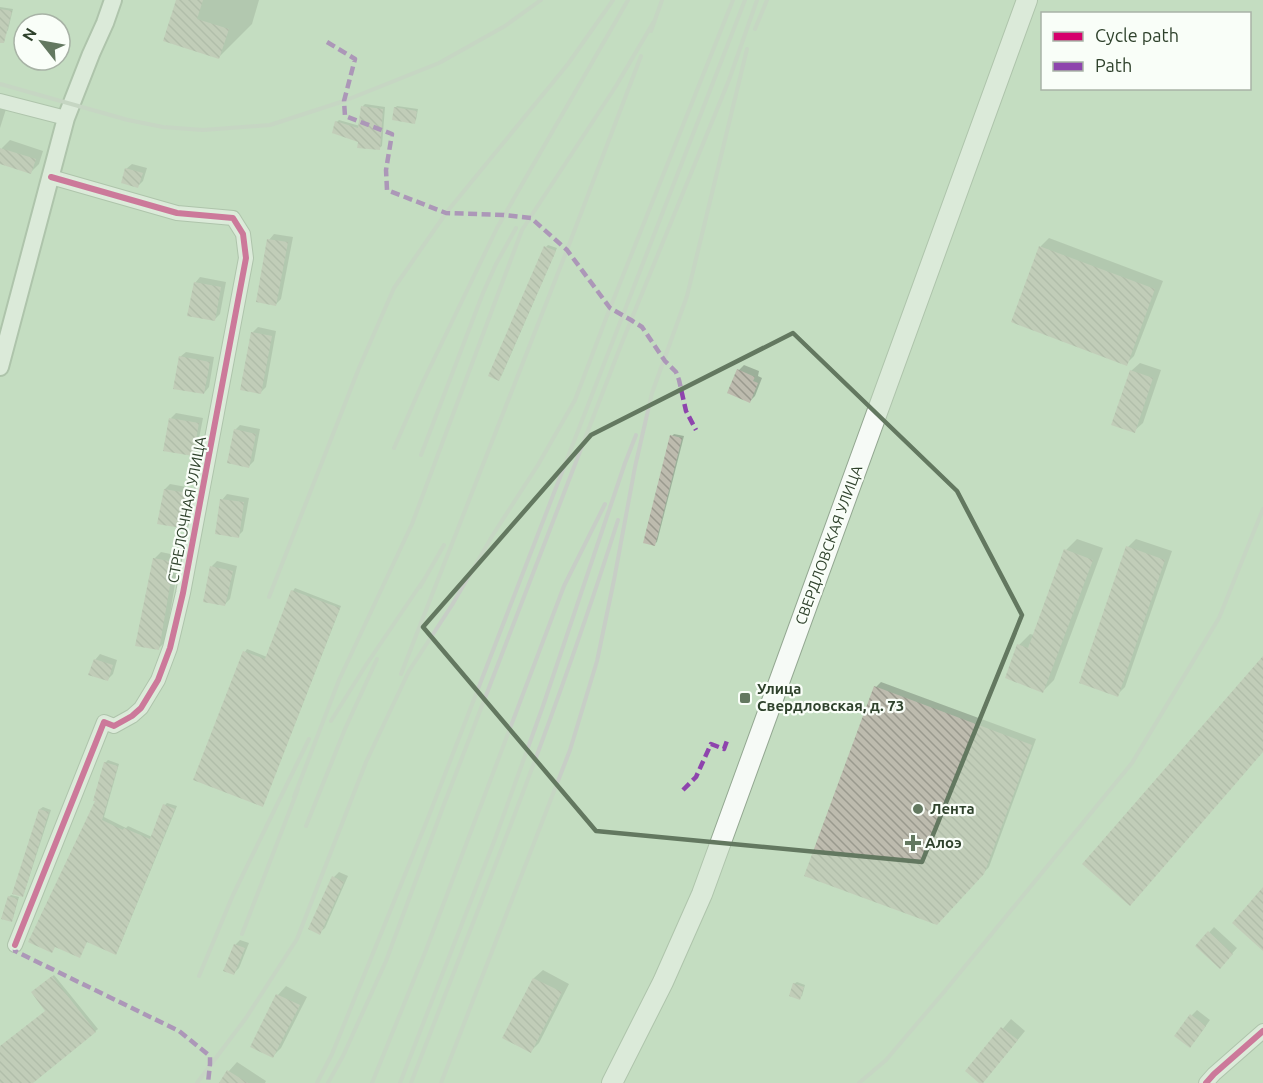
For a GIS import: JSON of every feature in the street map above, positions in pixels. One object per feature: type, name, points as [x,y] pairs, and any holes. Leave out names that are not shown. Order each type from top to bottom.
[{"type":"highway","name":"СВЕРДЛОВСКАЯ УЛИЦА","points":[[612,1083],[663,982],[702,894],[1027,0]]},
{"type":"main road","points":[[0,367],[66,118],[113,0]]},
{"type":"street","points":[[0,101],[66,118]]},
{"type":"street","name":"СТРЕЛОЧНАЯ УЛИЦА","points":[[15,945],[104,722],[114,726],[141,708],[158,680],[170,648],[183,593],[246,258],[243,234],[233,218],[177,213],[51,177]]},
{"type":"street","points":[[1206,1083],[1263,1031]]},
{"type":"highlighted area","points":[[793,333],[957,491],[1022,615],[922,862],[596,831],[423,627],[591,435]]},
{"type":"building","points":[[176,0],[203,0],[197,19],[229,29],[219,59],[163,41]]},
{"type":"building","points":[[0,9],[12,11],[4,43],[0,43]]},
{"type":"building","points":[[361,106],[383,109],[380,150],[357,148],[358,142],[332,133],[335,121],[358,128]]},
{"type":"building","points":[[394,107],[417,111],[415,124],[392,120]]},
{"type":"building","points":[[0,148],[36,159],[31,174],[0,164]]},
{"type":"building","points":[[125,168],[143,173],[138,188],[121,183]]},
{"type":"building","points":[[267,239],[288,242],[276,306],[256,302]]},
{"type":"building","points":[[544,246],[556,251],[499,381],[488,376]]},
{"type":"building","points":[[1039,246],[1155,289],[1127,366],[1011,322]]},
{"type":"building","points":[[194,282],[221,287],[215,321],[187,316]]},
{"type":"building","points":[[251,332],[272,336],[261,394],[240,390]]},
{"type":"building","points":[[179,356],[210,362],[204,394],[173,389]]},
{"type":"building","points":[[737,369],[755,377],[753,381],[758,383],[750,403],[727,393]]},
{"type":"building","points":[[1130,370],[1153,378],[1135,433],[1111,425]]},
{"type":"building","points":[[169,418],[199,423],[193,456],[163,451]]},
{"type":"building","points":[[234,429],[256,434],[249,468],[227,463]]},
{"type":"building","points":[[670,435],[682,438],[655,546],[643,543]]},
{"type":"building","points":[[164,489],[187,493],[181,528],[157,524]]},
{"type":"building","points":[[220,499],[244,502],[239,538],[215,534]]},
{"type":"building","points":[[1126,546],[1165,560],[1118,697],[1079,683]]},
{"type":"building","points":[[1064,549],[1093,560],[1043,693],[1005,678],[1017,644],[1028,648]]},
{"type":"building","points":[[153,558],[174,562],[159,650],[135,646]]},
{"type":"building","points":[[210,566],[233,571],[225,606],[203,602]]},
{"type":"building","points":[[291,590],[340,608],[263,807],[193,780],[243,651],[265,659]]},
{"type":"building","points":[[1263,656],[1263,752],[1130,906],[1082,864]]},
{"type":"building","points":[[94,659],[113,665],[108,681],[88,675]]},
{"type":"building","name":"Лента","points":[[874,686],[1032,745],[984,874],[937,925],[804,876]]},
{"type":"building","points":[[104,762],[118,766],[102,820],[150,839],[163,804],[175,809],[116,955],[87,942],[80,958],[55,947],[52,953],[28,942],[95,801],[93,801]]},
{"type":"building","points":[[39,809],[49,812],[23,897],[12,894]]},
{"type":"building","points":[[332,876],[344,882],[320,935],[308,929]]},
{"type":"building","points":[[1263,887],[1263,951],[1232,923]]},
{"type":"building","points":[[8,896],[18,899],[12,922],[1,919]]},
{"type":"building","points":[[1208,931],[1233,954],[1220,969],[1195,946]]},
{"type":"building","points":[[234,944],[245,948],[234,975],[223,971]]},
{"type":"building","points":[[52,976],[96,1032],[33,1083],[0,1083],[0,1046],[45,1011],[31,992]]},
{"type":"building","points":[[533,978],[562,992],[531,1053],[502,1038]]},
{"type":"building","points":[[793,983],[804,987],[800,1000],[789,996]]},
{"type":"building","points":[[276,994],[300,1005],[273,1058],[250,1047]]},
{"type":"building","points":[[1190,1014],[1206,1026],[1190,1048],[1174,1036]]},
{"type":"building","points":[[1001,1027],[1018,1040],[983,1083],[979,1083],[965,1071]]},
{"type":"building","points":[[227,1070],[248,1083],[219,1083]]},
{"type":"railway","points":[[0,84],[128,120],[163,127],[203,130],[270,125],[344,101],[439,63],[505,26],[541,0]]},
{"type":"railway","points":[[269,597],[359,368],[394,288],[446,213],[568,64],[613,0]]},
{"type":"railway","points":[[394,448],[497,228],[628,0]]},
{"type":"railway","points":[[651,31],[662,0]]},
{"type":"railway","points":[[197,1083],[246,1018],[297,939],[366,762],[409,671],[538,465],[575,400],[733,0]]},
{"type":"railway","points":[[317,1083],[332,1054],[428,818],[745,0]]},
{"type":"railway","points":[[328,1083],[343,1056],[386,961],[621,345],[729,80],[757,0]]},
{"type":"railway","points":[[755,29],[767,0]]},
{"type":"railway","points":[[294,797],[339,680],[412,524],[522,230],[616,86],[653,23]]},
{"type":"railway","points":[[441,1083],[570,750],[597,661],[652,393],[687,296],[747,49]]},
{"type":"railway","points":[[401,674],[641,56]]},
{"type":"railway","points":[[421,455],[483,293],[516,228]]},
{"type":"railway","points":[[400,1083],[495,839],[636,435]]},
{"type":"railway","points":[[372,1083],[426,950],[564,586],[605,504]]},
{"type":"railway","points":[[859,1083],[886,1060],[1132,763],[1219,618],[1263,509]]},
{"type":"railway","points":[[411,1083],[545,733],[618,520]]},
{"type":"railway","points":[[420,587],[444,545]]},
{"type":"railway","points":[[331,721],[423,581]]},
{"type":"railway","points":[[306,826],[345,729],[377,659]]},
{"type":"railway","points":[[199,976],[233,895],[309,739]]},
{"type":"railway","points":[[242,934],[298,789]]},
{"type":"marked path","points":[[327,42],[355,59],[344,101],[345,116],[392,134],[386,170],[387,190],[446,213],[531,218],[567,250],[610,308],[642,327],[665,361],[676,372],[686,411],[696,430]]},
{"type":"marked path","points":[[683,790],[696,777],[711,744],[724,749],[728,738]]},
{"type":"marked path","points":[[15,945],[15,951],[179,1031],[210,1056],[208,1083]]},
{"type":"cycle path","points":[[15,945],[104,722],[114,726],[141,708],[158,680],[170,648],[183,593],[246,258],[243,234],[233,218],[177,213],[51,177]]},
{"type":"cycle path","points":[[1206,1083],[1263,1031]]},
{"type":"place","name":"Улица Свердловская, д. 73","points":[[745,698]]},
{"type":"place","name":"Лента","points":[[918,809]]},
{"type":"place","name":"Алоэ","points":[[913,843]]}]
